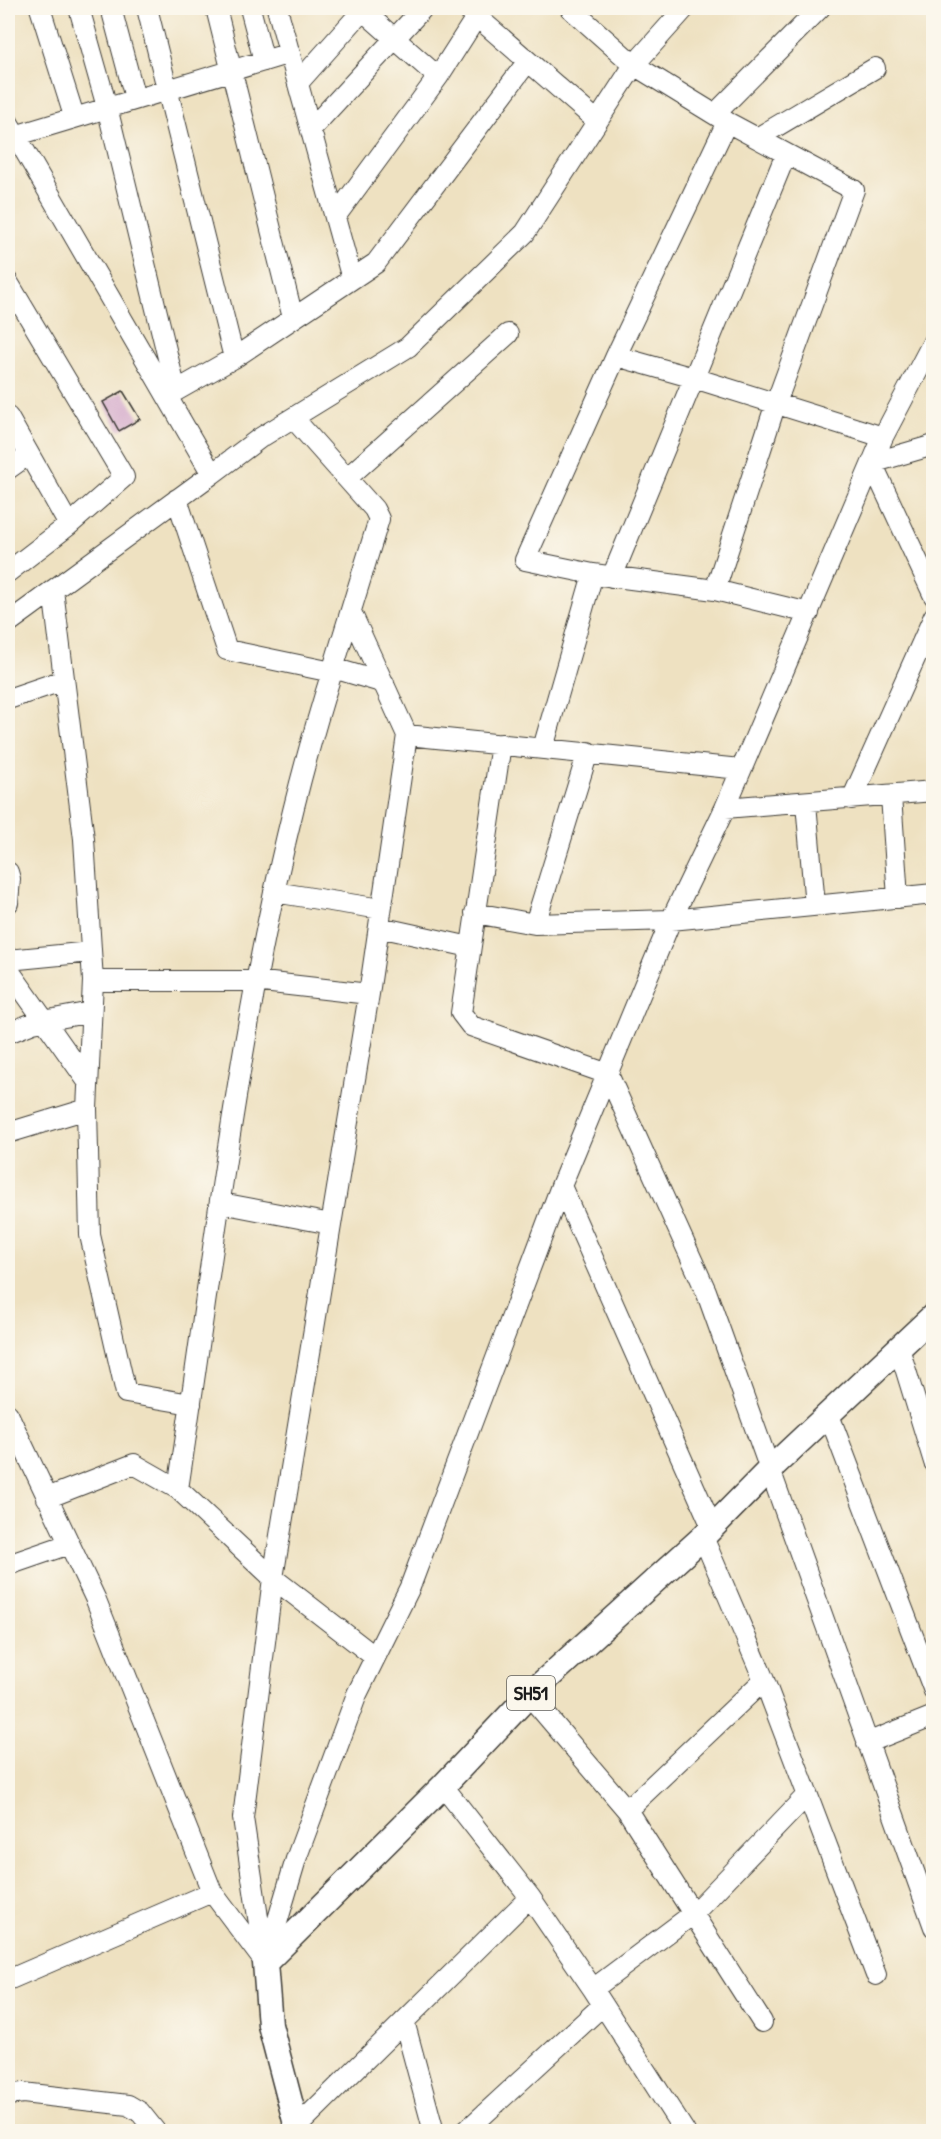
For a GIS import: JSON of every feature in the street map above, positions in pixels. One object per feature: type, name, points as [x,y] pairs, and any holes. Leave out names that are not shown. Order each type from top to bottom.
[{"type":"main road","name":"SH51","points":[[265,1963],[443,1786],[529,1695],[708,1532],[768,1471],[933,1315]]},
{"type":"main road","points":[[265,1963],[270,2025],[298,2129]]},
{"type":"street","points":[[40,8],[74,116]]},
{"type":"street","points":[[79,8],[107,106],[171,394]]},
{"type":"street","points":[[111,8],[135,98]]},
{"type":"street","points":[[147,8],[234,358]]},
{"type":"street","points":[[216,8],[294,318]]},
{"type":"street","points":[[250,8],[264,61]]},
{"type":"street","points":[[277,8],[352,279]]},
{"type":"street","points":[[311,129],[423,8]]},
{"type":"street","points":[[8,623],[260,438],[408,348],[525,233],[634,65],[685,8]]},
{"type":"street","points":[[809,613],[715,590],[603,576],[525,560],[721,118],[820,8]]},
{"type":"street","points":[[298,83],[362,9],[438,77]]},
{"type":"street","points":[[335,217],[438,77],[475,10],[528,61],[597,121]]},
{"type":"street","points":[[580,10],[634,65],[721,118],[854,190],[776,403],[715,590]]},
{"type":"street","points":[[212,474],[171,394],[10,131],[74,116],[290,53]]},
{"type":"street","points":[[171,394],[234,358],[376,263],[528,61]]},
{"type":"street","points":[[757,138],[875,68]]},
{"type":"street","points":[[543,748],[603,576],[694,378],[786,154]]},
{"type":"street","points":[[8,282],[124,477],[69,525],[8,572]]},
{"type":"street","points":[[347,478],[508,334]]},
{"type":"street","points":[[265,1963],[318,1797],[357,1694],[410,1587],[561,1186],[671,920],[725,808],[883,437],[928,363],[933,340]]},
{"type":"street","points":[[616,356],[883,437]]},
{"type":"street","points":[[8,417],[69,525]]},
{"type":"street","points":[[178,1489],[254,981],[305,756],[379,523],[374,509],[294,419]]},
{"type":"street","points":[[872,463],[933,445]]},
{"type":"street","points":[[8,469],[29,454]]},
{"type":"street","points":[[872,463],[933,596]]},
{"type":"street","points":[[177,499],[227,650],[333,670],[384,683]]},
{"type":"street","points":[[53,590],[84,840],[93,981],[87,1109],[90,1235],[126,1393],[191,1404]]},
{"type":"street","points":[[265,1963],[243,1818],[273,1578],[369,994],[407,735],[351,612]]},
{"type":"street","points":[[852,799],[933,616]]},
{"type":"street","points":[[8,699],[64,680]]},
{"type":"street","points":[[407,735],[740,769]]},
{"type":"street","points":[[501,744],[460,1008],[466,1022],[608,1074],[706,1291],[768,1471],[933,1927]]},
{"type":"street","points":[[535,924],[588,752]]},
{"type":"street","points":[[725,808],[933,791]]},
{"type":"street","points":[[891,796],[898,898]]},
{"type":"street","points":[[806,803],[815,906]]},
{"type":"street","points":[[8,872],[10,879],[8,903]]},
{"type":"street","points":[[274,892],[380,918],[470,947]]},
{"type":"street","points":[[475,913],[535,924],[671,920],[933,894]]},
{"type":"street","points":[[8,960],[91,952]]},
{"type":"street","points":[[8,969],[88,1082]]},
{"type":"street","points":[[93,981],[254,981],[369,994]]},
{"type":"street","points":[[8,1033],[45,1020],[92,1012]]},
{"type":"street","points":[[8,1133],[87,1109]]},
{"type":"street","points":[[561,1186],[708,1532],[876,1975]]},
{"type":"street","points":[[221,1203],[331,1224]]},
{"type":"street","points":[[899,1348],[933,1462]]},
{"type":"street","points":[[8,1414],[96,1600],[212,1892],[265,1963]]},
{"type":"street","points":[[829,1415],[933,1691]]},
{"type":"street","points":[[48,1498],[134,1464],[178,1489],[273,1578],[375,1657]]},
{"type":"street","points":[[8,1565],[69,1544]]},
{"type":"street","points":[[627,1810],[764,1680]]},
{"type":"street","points":[[529,1695],[627,1810],[762,2022]]},
{"type":"street","points":[[867,1743],[933,1716]]},
{"type":"street","points":[[443,1786],[530,1897],[685,2132]]},
{"type":"street","points":[[465,2132],[598,1997],[693,1914],[807,1795]]},
{"type":"street","points":[[8,1980],[212,1892]]},
{"type":"street","points":[[298,2129],[530,1897]]},
{"type":"street","points":[[404,2022],[434,2132]]},
{"type":"street","points":[[8,2095],[23,2093],[128,2104],[140,2112],[156,2132]]},
{"type":"building","points":[[123,391],[140,419],[119,431],[103,402]]}]
